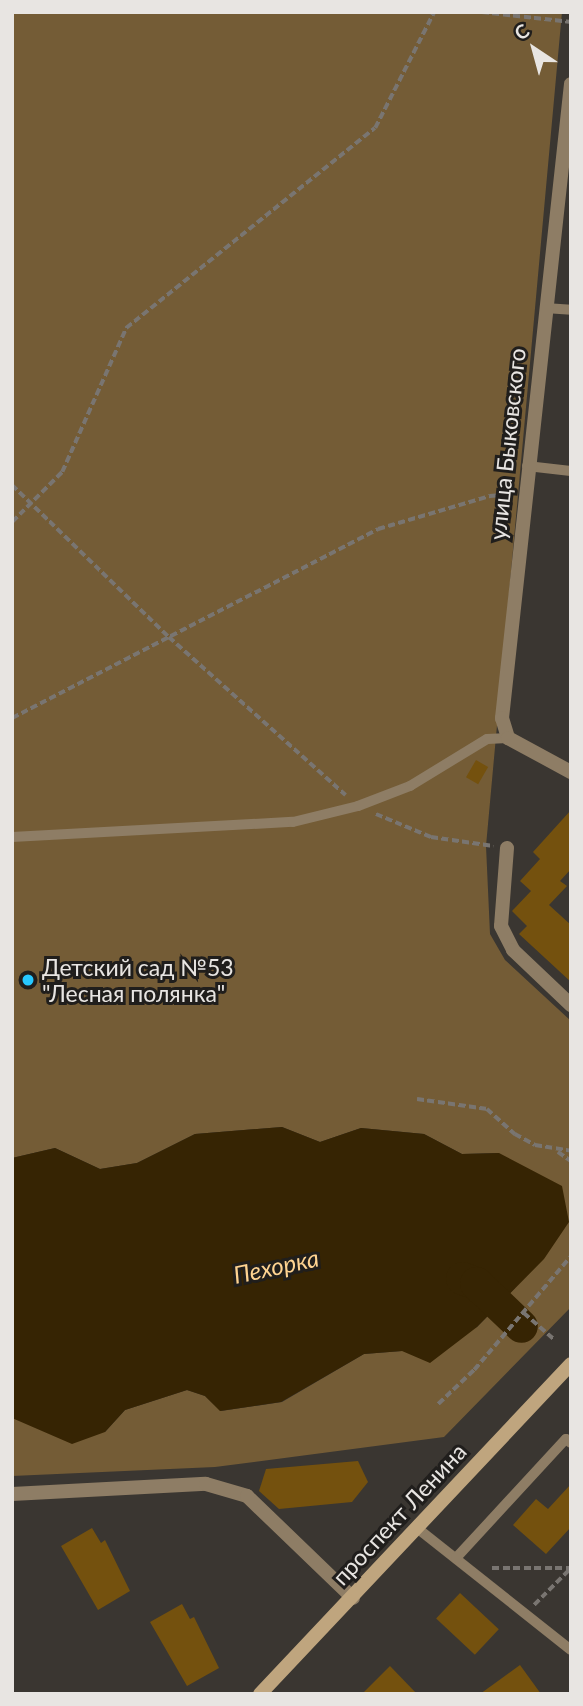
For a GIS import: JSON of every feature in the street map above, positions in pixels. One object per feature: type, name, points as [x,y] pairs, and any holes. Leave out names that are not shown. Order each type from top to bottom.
[{"type":"main road","name":"проспект Ленина","points":[[260,1694],[571,1364]]},
{"type":"street","name":"улица Быковского","points":[[508,738],[502,719],[527,466],[571,84]]},
{"type":"street","points":[[508,738],[571,772]]},
{"type":"street","points":[[507,848],[501,926],[513,950],[571,1005]]},
{"type":"street","points":[[12,1494],[206,1484],[247,1496],[353,1598]]},
{"type":"lane","points":[[545,307],[571,310]]},
{"type":"lane","points":[[527,466],[571,471]]},
{"type":"lane","points":[[12,837],[293,822],[358,806],[411,786],[487,739],[508,738]]},
{"type":"lane","points":[[456,1558],[566,1439],[571,1443]]},
{"type":"lane","points":[[417,1528],[571,1650]]},
{"type":"path","points":[[12,522],[62,472],[126,328],[375,128],[434,12]]},
{"type":"path","points":[[482,12],[571,22]]},
{"type":"path","points":[[12,485],[34,501],[169,637],[358,806],[431,837],[507,848]]},
{"type":"path","points":[[12,718],[378,529],[490,496],[524,494]]},
{"type":"path","points":[[417,1099],[487,1109],[515,1134],[555,1149],[571,1151]]},
{"type":"path","points":[[555,1149],[571,1161]]},
{"type":"path","points":[[438,1405],[524,1312],[571,1256]]},
{"type":"path","points":[[524,1312],[555,1340]]},
{"type":"path","points":[[468,1569],[571,1568]]},
{"type":"path","points":[[525,1613],[571,1568]]},
{"type":"shaded area","points":[[12,12],[562,12],[486,846],[490,934],[505,960],[571,1021],[571,1307],[444,1437],[215,1467],[12,1476],[12,1418],[105,1432],[125,1410],[187,1390],[205,1396],[221,1411],[282,1402],[364,1354],[402,1351],[477,1327],[515,1288],[499,1153],[462,1154],[424,1134],[361,1128],[320,1142],[282,1127],[195,1134],[137,1163],[100,1169],[55,1148],[12,1158]]},
{"type":"water","points":[[282,1127],[320,1142],[361,1128],[424,1134],[462,1154],[499,1153],[562,1186],[569,1222],[544,1259],[477,1327],[430,1363],[402,1351],[364,1354],[281,1402],[220,1411],[205,1396],[187,1390],[125,1410],[105,1432],[72,1444],[12,1418],[12,1158],[55,1148],[100,1169],[137,1163],[195,1134]]},
{"type":"building","points":[[476,760],[488,767],[478,784],[466,777]]},
{"type":"building","points":[[571,810],[571,869],[560,881],[567,886],[549,905],[571,925],[571,982],[519,934],[527,926],[512,911],[531,891],[520,881],[540,859],[533,852]]},
{"type":"building","points":[[358,1461],[368,1482],[352,1502],[279,1509],[259,1491],[266,1469]]},
{"type":"building","points":[[571,1484],[571,1527],[546,1554],[513,1525],[536,1499],[548,1509]]},
{"type":"building","points":[[92,1528],[101,1543],[105,1540],[130,1591],[98,1610],[61,1546]]},
{"type":"building","points":[[460,1593],[499,1629],[475,1655],[436,1619]]},
{"type":"building","points":[[182,1604],[190,1619],[194,1617],[219,1668],[187,1686],[150,1622]]},
{"type":"building","points":[[520,1665],[541,1694],[480,1694]]},
{"type":"building","points":[[390,1666],[417,1694],[362,1694]]},
{"type":"waterway","name":"Пехорка","points":[[462,1278],[476,1283],[521,1326]]},
{"type":"place","name":"Детский сад №53 \"Лесная полянка\"","points":[[28,980]]}]
